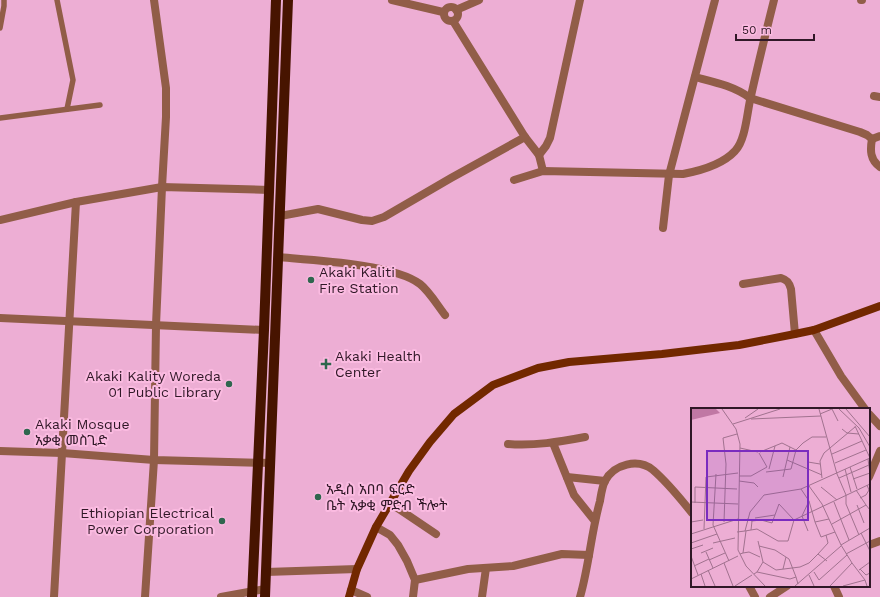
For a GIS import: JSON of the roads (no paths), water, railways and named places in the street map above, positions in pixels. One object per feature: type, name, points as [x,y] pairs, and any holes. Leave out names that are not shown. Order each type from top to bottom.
[{"type":"main road","points":[[252,594],[270,190],[276,0]]},
{"type":"main road","points":[[265,593],[288,0]]},
{"type":"main road","points":[[350,593],[357,569],[376,527],[409,471],[430,442],[454,414],[493,385],[538,368],[569,362],[662,354],[739,345],[795,334],[814,330],[880,306]]},
{"type":"street","points":[[145,597],[154,460],[156,325],[166,117],[166,88],[154,0]]},
{"type":"street","points":[[392,0],[443,12]]},
{"type":"street","points":[[456,10],[479,0]]},
{"type":"street","points":[[539,155],[550,138],[580,0]]},
{"type":"street","points":[[663,228],[669,175],[715,0]]},
{"type":"street","points":[[514,180],[543,171],[669,175],[683,174],[703,170],[728,157],[735,152],[741,143],[750,98],[774,0]]},
{"type":"street","points":[[443,12],[449,7],[456,10]]},
{"type":"street","points":[[443,12],[444,18],[448,21],[453,20],[458,14],[456,10]]},
{"type":"street","points":[[453,20],[525,137],[539,155],[543,171]]},
{"type":"street","points":[[695,77],[735,89],[750,98],[860,132],[872,139]]},
{"type":"street","points":[[872,139],[880,136]]},
{"type":"street","points":[[280,216],[318,209],[362,220],[372,221],[384,218],[451,178],[525,137]]},
{"type":"street","points":[[872,139],[870,150],[872,158],[880,167]]},
{"type":"street","points":[[0,220],[76,202],[162,187],[270,190]]},
{"type":"street","points":[[54,597],[76,202]]},
{"type":"street","points":[[278,257],[337,263],[376,269],[406,276],[421,284],[445,315]]},
{"type":"street","points":[[743,284],[781,278],[790,283],[795,334]]},
{"type":"street","points":[[0,318],[264,330]]},
{"type":"street","points":[[814,330],[841,376],[864,408]]},
{"type":"street","points":[[870,415],[880,426]]},
{"type":"street","points":[[508,444],[523,445],[553,443],[585,438]]},
{"type":"street","points":[[553,443],[574,495],[594,520]]},
{"type":"street","points":[[0,451],[62,453],[154,460],[270,463]]},
{"type":"street","points":[[870,475],[880,451]]},
{"type":"street","points":[[580,597],[586,577],[594,520],[605,481],[612,472],[630,463],[642,464],[652,469],[691,512]]},
{"type":"street","points":[[567,477],[605,481]]},
{"type":"street","points":[[390,503],[436,534]]},
{"type":"street","points":[[376,527],[390,535],[398,545],[407,561],[415,580],[413,597]]},
{"type":"street","points":[[870,545],[880,541]]},
{"type":"street","points":[[415,580],[468,569],[513,566],[562,554],[589,555]]},
{"type":"street","points":[[482,597],[486,568]]},
{"type":"street","points":[[266,572],[357,569]]},
{"type":"street","points":[[750,587],[755,597]]},
{"type":"street","points":[[770,597],[785,587]]},
{"type":"street","points":[[834,587],[839,597]]},
{"type":"street","points":[[221,597],[265,593]]},
{"type":"street","points":[[350,593],[367,597]]},
{"type":"lane","points":[[0,28],[4,0]]},
{"type":"lane","points":[[57,0],[73,80],[67,109]]},
{"type":"lane","points":[[0,118],[100,105]]},
{"type":"place","name":"Akaki Kaliti Fire Station","points":[[311,280]]},
{"type":"place","name":"Akaki Health Center","points":[[326,364]]},
{"type":"place","name":"Akaki Kality Woreda 01 Public Library","points":[[229,384]]},
{"type":"place","name":"Akaki Mosque አቃቂ መስጊድ","points":[[27,432]]},
{"type":"place","name":"አዲስ አበባ ፍርድ ቤት አቃቂ ምድብ ችሎት","points":[[318,497]]},
{"type":"place","name":"Ethiopian Electrical Power Corporation","points":[[222,521]]}]
